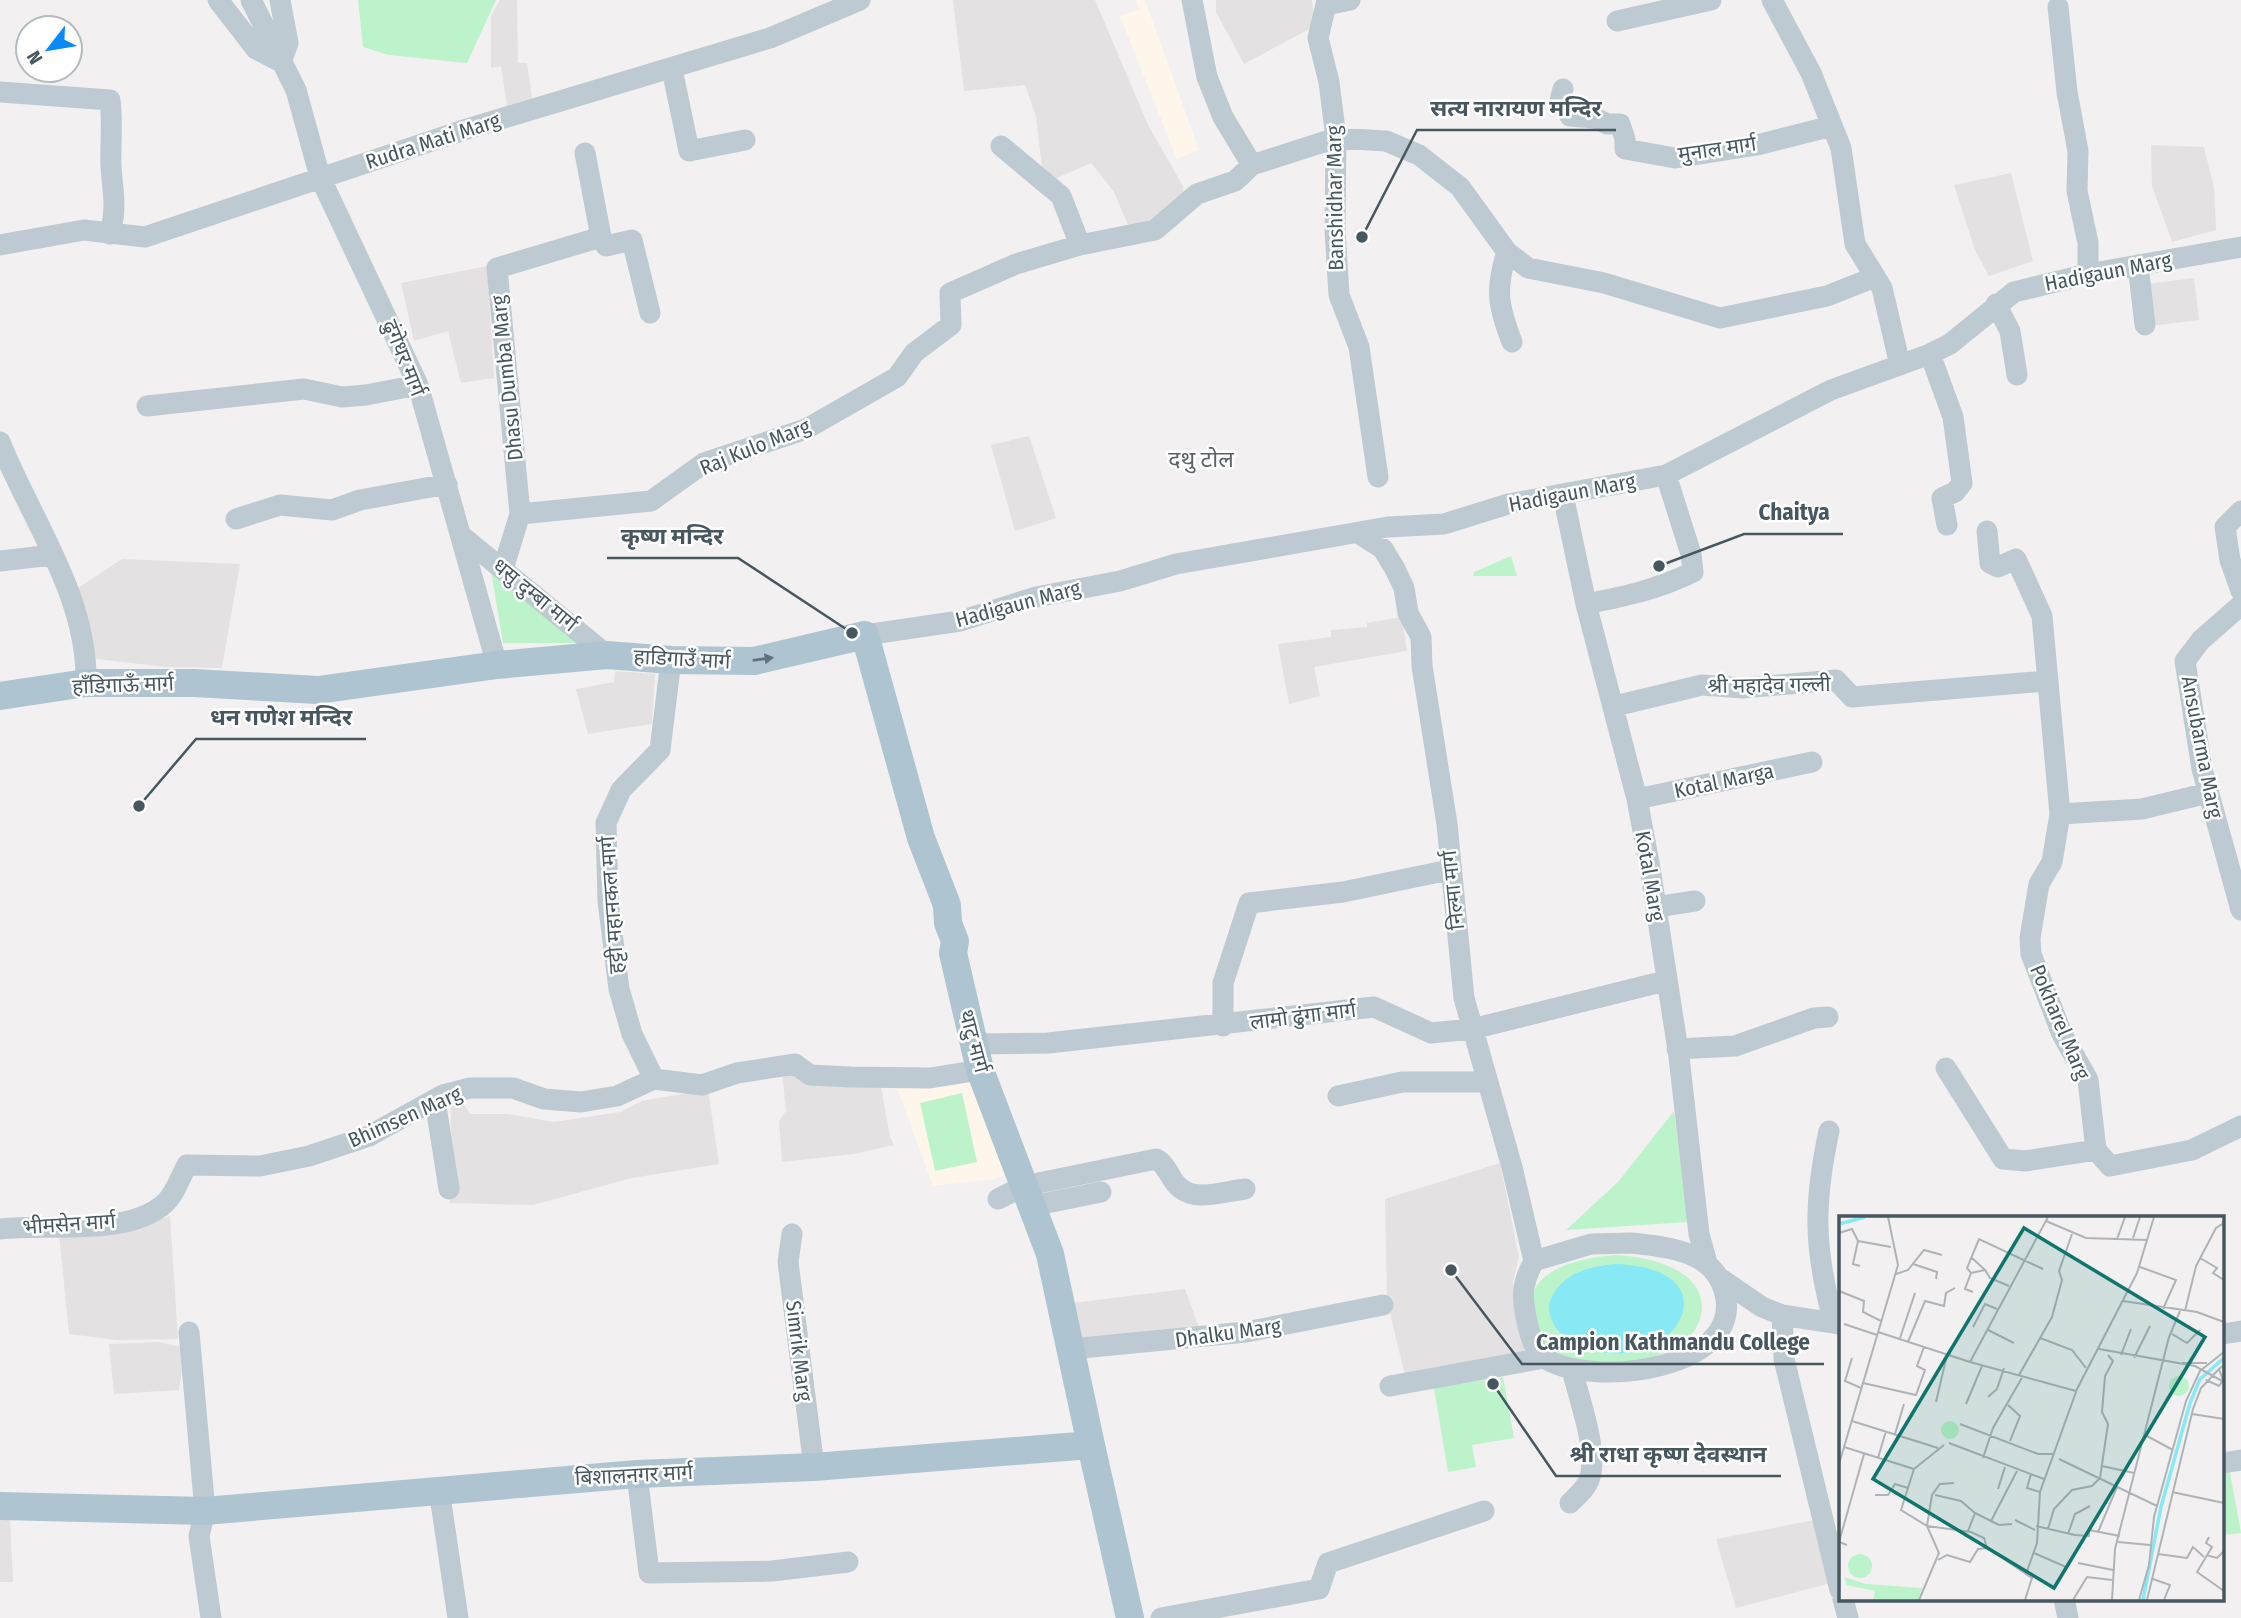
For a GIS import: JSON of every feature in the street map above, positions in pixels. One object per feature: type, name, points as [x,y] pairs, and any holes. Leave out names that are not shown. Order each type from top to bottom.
[{"type":"main road","name":"हाडिगाउँ मार्ग","points":[[497,665],[607,655],[671,660],[754,661],[865,635]]},
{"type":"main road","name":"थाटु मार्ग","points":[[865,635],[897,741],[914,816],[947,905],[948,923],[955,941],[953,953],[977,1057],[1050,1254],[1091,1445]]},
{"type":"main road","name":"हाँडिगाऊँ मार्ग","points":[[0,696],[86,683],[194,683],[318,690],[497,665]]},
{"type":"main road","name":"बिशालनगर मार्ग","points":[[0,1506],[205,1511],[637,1474],[814,1467],[1091,1445]]},
{"type":"main road","points":[[1091,1445],[1130,1618]]},
{"type":"street","points":[[218,0],[256,49],[281,62],[288,43],[281,0]]},
{"type":"street","name":"ढुंगेधर मार्ग","points":[[251,0],[296,90],[320,177],[418,385],[497,665]]},
{"type":"street","name":"Rudra Mati Marg","points":[[0,246],[84,230],[145,237],[467,129],[770,38],[860,0]]},
{"type":"street","points":[[1192,0],[1207,77],[1223,117],[1252,165]]},
{"type":"street","name":"Banshidhar Marg","points":[[1327,0],[1318,38],[1329,82],[1336,138],[1335,230],[1339,295],[1359,347],[1378,477]]},
{"type":"street","points":[[1334,0],[1336,3],[1350,0]]},
{"type":"street","points":[[1617,21],[1711,0]]},
{"type":"street","points":[[1772,0],[1811,73],[1841,148],[1855,244],[1882,288],[1900,365]]},
{"type":"street","points":[[2058,7],[2067,92],[2078,151],[2077,191],[2088,243],[2088,274]]},
{"type":"street","points":[[672,69],[689,152],[745,140]]},
{"type":"street","name":"मुनाल मार्ग","points":[[1563,89],[1560,101],[1570,116],[1620,124],[1625,149],[1675,158],[1757,145],[1832,126]]},
{"type":"street","points":[[0,92],[110,100],[113,127],[111,166],[116,207],[110,234]]},
{"type":"street","points":[[1336,138],[1386,141],[1419,155],[1460,187],[1507,252],[1528,268],[1604,283],[1720,318],[1827,296],[1875,278]]},
{"type":"street","name":"Raj Kulo Marg","points":[[520,514],[651,501],[704,463],[806,429],[897,377],[914,353],[951,325],[950,293],[1016,264],[1080,245],[1155,230],[1197,194],[1235,181],[1252,165],[1336,138]]},
{"type":"street","points":[[1001,146],[1061,196],[1080,245]]},
{"type":"street","points":[[585,153],[601,237],[606,246],[632,240],[650,313]]},
{"type":"street","name":"Dhasu Dumba Marg","points":[[520,514],[497,268],[601,237]]},
{"type":"street","name":"Hadigaun Marg","points":[[865,635],[960,621],[1036,597],[1120,580],[1176,564],[1388,527],[1444,524],[1508,504],[1666,475],[1831,390],[1930,354],[1950,344],[2014,292],[2088,274],[2241,247]]},
{"type":"street","points":[[1507,252],[1498,283],[1504,320],[1512,342]]},
{"type":"street","points":[[2138,265],[2145,325]]},
{"type":"street","points":[[1996,304],[2010,331],[2017,376]]},
{"type":"street","points":[[1930,354],[1953,417],[1962,483],[1955,492],[1942,498],[1947,525]]},
{"type":"street","points":[[147,406],[304,389],[342,397],[418,385]]},
{"type":"street","points":[[0,442],[73,603],[86,662],[86,683]]},
{"type":"street","points":[[1586,604],[1646,592],[1668,585],[1693,572],[1691,554],[1666,475]]},
{"type":"street","points":[[236,519],[280,505],[332,510],[360,500],[447,484]]},
{"type":"street","name":"Kotal Marg","points":[[1563,495],[1586,604],[1615,706],[1637,799],[1677,1049],[1699,1234],[1714,1271]]},
{"type":"street","points":[[2241,511],[2225,527],[2230,560],[2241,592]]},
{"type":"street","points":[[503,569],[520,514]]},
{"type":"street","name":"Pokharel Marg","points":[[1987,531],[1990,563],[1998,567],[2016,559],[2042,616],[2060,814],[2052,862],[2039,884],[2030,938],[2031,954],[2062,1034],[2088,1080],[2103,1158]]},
{"type":"street","name":"निल्मा मार्ग","points":[[1358,533],[1383,549],[1404,588],[1408,613],[1421,637],[1422,666],[1447,824],[1464,998],[1512,1167],[1534,1261]]},
{"type":"street","name":"धसु दुम्बा मार्ग","points":[[463,537],[607,655]]},
{"type":"street","points":[[0,561],[52,555]]},
{"type":"street","name":"Ansubarma Marg","points":[[2241,604],[2200,640],[2185,661],[2207,793],[2241,910]]},
{"type":"street","name":"हट्टी महानकल मार्ग","points":[[654,1079],[632,1034],[619,989],[608,901],[606,823],[621,790],[660,750],[665,729],[671,660]]},
{"type":"street","name":"श्री महादेव गल्ली","points":[[1615,706],[1702,685],[1743,688],[1836,680],[1852,697],[2046,681]]},
{"type":"street","name":"Kotal Marga","points":[[1637,799],[1812,762]]},
{"type":"street","points":[[2060,814],[2142,809],[2207,793]]},
{"type":"street","points":[[1223,1026],[1223,984],[1249,902],[1343,892],[1450,870]]},
{"type":"street","points":[[1656,907],[1695,901]]},
{"type":"street","name":"लामो ढुंगा मार्ग","points":[[977,1057],[1048,1043],[1223,1026],[1374,1007],[1431,1033],[1472,1029],[1665,981]]},
{"type":"street","points":[[1677,1049],[1735,1046],[1814,1018],[1828,1017]]},
{"type":"street","points":[[654,1079],[702,1085],[737,1073],[795,1064],[810,1075],[930,1078],[977,1057]]},
{"type":"street","points":[[1946,1068],[2003,1160],[2103,1158],[2192,1150],[2241,1126]]},
{"type":"street","name":"Bhimsen Marg","points":[[138,1219],[166,1202],[187,1165],[260,1166],[309,1156],[369,1136],[407,1118],[435,1100],[470,1088],[513,1088],[544,1100],[581,1102],[617,1096],[654,1079]]},
{"type":"street","points":[[1338,1096],[1402,1082],[1486,1082]]},
{"type":"street","points":[[435,1100],[449,1189]]},
{"type":"street","points":[[1714,1271],[1726,1297],[1725,1322],[1707,1345],[1693,1355],[1640,1369],[1572,1370],[1544,1358],[1533,1343],[1523,1304],[1523,1280],[1534,1261],[1591,1244],[1631,1243],[1664,1246],[1690,1253],[1714,1271],[1762,1307],[1782,1315],[1837,1324],[1819,1263],[1816,1221],[1817,1187],[1829,1131]]},
{"type":"street","points":[[1028,1196],[1156,1159],[1163,1164],[1180,1191],[1188,1196],[1245,1189]]},
{"type":"street","points":[[998,1199],[1101,1192]]},
{"type":"street","name":"भीमसेन मार्ग","points":[[0,1229],[81,1227],[138,1219]]},
{"type":"street","name":"Simrik Marg","points":[[792,1234],[788,1262],[814,1467]]},
{"type":"street","name":"Dhalku Marg","points":[[1071,1349],[1246,1332],[1383,1306]]},
{"type":"street","points":[[1782,1315],[1784,1359],[1839,1586]]},
{"type":"street","points":[[189,1332],[205,1511],[199,1536],[211,1618]]},
{"type":"street","points":[[1390,1386],[1544,1358]]},
{"type":"street","points":[[1570,1503],[1582,1492],[1590,1477],[1592,1458],[1572,1370]]},
{"type":"street","points":[[637,1474],[649,1573],[772,1571],[848,1562]]},
{"type":"street","points":[[439,1489],[458,1618]]},
{"type":"street","points":[[1161,1618],[1319,1590],[1328,1563],[1484,1511]]},
{"type":"street","points":[[1843,1600],[1848,1618]]},
{"type":"street","points":[[2064,1600],[2068,1618]]},
{"type":"shaded area","points":[[500,0],[517,0],[518,63],[527,63],[533,103],[507,106],[501,66],[491,68],[491,16]]},
{"type":"shaded area","points":[[953,0],[1095,0],[1148,125],[1183,186],[1184,204],[1138,230],[1128,225],[1114,192],[1091,163],[1048,182],[1042,168],[1036,116],[1025,85],[964,91]]},
{"type":"shaded area","points":[[1136,0],[1145,0],[1199,150],[1177,159],[1120,16],[1139,9]]},
{"type":"shaded area","points":[[1216,0],[1312,0],[1315,26],[1244,64],[1216,12]]},
{"type":"shaded area","points":[[2151,145],[2204,147],[2214,187],[2216,230],[2172,242],[2152,186]]},
{"type":"shaded area","points":[[2011,173],[2033,261],[1989,276],[1975,250],[1954,185]]},
{"type":"shaded area","points":[[487,266],[494,378],[461,383],[448,331],[414,341],[401,283]]},
{"type":"shaded area","points":[[2194,278],[2199,320],[2143,327],[2139,285]]},
{"type":"shaded area","points":[[1029,436],[1056,518],[1015,531],[991,445]]},
{"type":"shaded area","points":[[122,559],[240,564],[222,668],[166,667],[88,658],[78,588]]},
{"type":"shaded area","points":[[1402,617],[1407,651],[1314,667],[1320,696],[1289,704],[1278,644],[1331,637],[1331,630],[1367,627],[1367,623]]},
{"type":"shaded area","points":[[615,671],[655,674],[652,724],[588,734],[576,689],[614,682]]},
{"type":"shaded area","points":[[782,1071],[880,1080],[890,1137],[894,1145],[854,1154],[782,1162],[779,1121],[786,1111]]},
{"type":"shaded area","points":[[979,1074],[1006,1174],[994,1179],[933,1186],[898,1090],[932,1079]]},
{"type":"shaded area","points":[[708,1089],[719,1164],[632,1178],[533,1205],[450,1203],[451,1105],[462,1101],[470,1114],[508,1114],[554,1122],[620,1112],[642,1101]]},
{"type":"shaded area","points":[[1500,1163],[1519,1257],[1513,1283],[1526,1356],[1409,1392],[1387,1301],[1385,1199]]},
{"type":"shaded area","points":[[170,1216],[178,1339],[116,1340],[69,1334],[59,1234],[134,1227]]},
{"type":"shaded area","points":[[1185,1289],[1202,1336],[1091,1346],[1082,1337],[1073,1303]]},
{"type":"shaded area","points":[[160,1342],[185,1348],[179,1390],[114,1394],[109,1344]]},
{"type":"shaded area","points":[[0,1518],[10,1518],[13,1582],[0,1582]]},
{"type":"shaded area","points":[[1815,1520],[1831,1583],[1736,1608],[1716,1539]]},
{"type":"green space","points":[[358,0],[496,0],[467,63],[389,55],[363,47]]},
{"type":"green space","points":[[1511,556],[1517,576],[1473,576],[1474,572]]},
{"type":"green space","points":[[490,565],[577,643],[503,643]]},
{"type":"green space","points":[[962,1093],[977,1162],[935,1171],[920,1103]]},
{"type":"green space","points":[[1674,1111],[1688,1222],[1566,1230],[1618,1182]]},
{"type":"green space","points":[[1615,1255],[1644,1258],[1674,1268],[1686,1277],[1696,1287],[1701,1300],[1701,1315],[1693,1332],[1678,1346],[1636,1361],[1588,1362],[1551,1350],[1539,1334],[1532,1301],[1535,1289],[1542,1279],[1564,1266],[1591,1258]]},
{"type":"green space","points":[[1503,1377],[1514,1438],[1472,1445],[1476,1467],[1448,1472],[1434,1388]]},
{"type":"green space","points":[[2229,1467],[2241,1533],[2224,1535],[2224,1468]]},
{"type":"water","points":[[1616,1264],[1655,1271],[1677,1285],[1684,1303],[1678,1323],[1662,1340],[1638,1351],[1608,1353],[1575,1343],[1560,1332],[1551,1317],[1549,1305],[1553,1295],[1566,1279],[1595,1267]]},
{"type":"place","name":"सत्य नारायण मन्दिर","points":[[1362,237]]},
{"type":"place","name":"Chaitya","points":[[1659,566]]},
{"type":"place","name":"कृष्ण मन्दिर","points":[[852,633]]},
{"type":"place","name":"धन गणेश मन्दिर","points":[[139,806]]},
{"type":"place","name":"Campion Kathmandu College","points":[[1451,1270]]},
{"type":"place","name":"श्री राधा कृष्ण देवस्थान","points":[[1493,1384]]},
{"type":"district","name":"दथु टोल","points":[[1201,459]]}]
